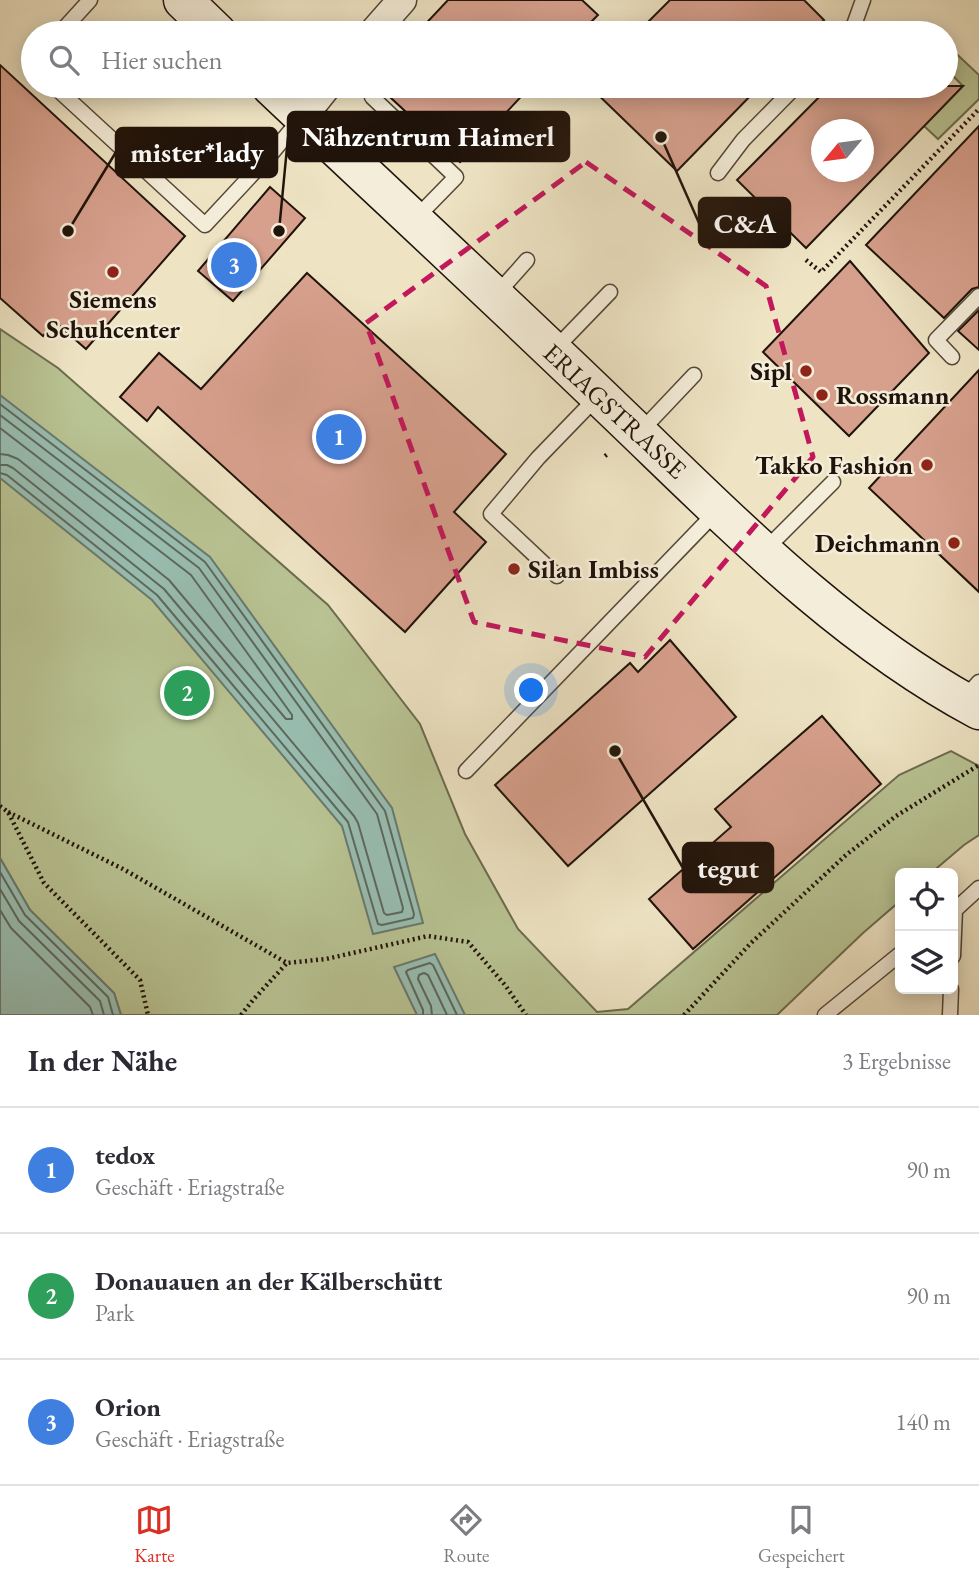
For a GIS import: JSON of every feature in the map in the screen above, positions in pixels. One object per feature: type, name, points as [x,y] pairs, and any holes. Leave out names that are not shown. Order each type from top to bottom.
[{"type":"street","points":[[183,0],[205,21]]},
{"type":"street","points":[[383,21],[401,0]]},
{"type":"street","name":"ERIAGSTRASSE","points":[[284,98],[599,395],[618,447],[719,509],[816,598],[869,640],[918,674],[973,698]]},
{"type":"street","points":[[303,116],[317,98]]},
{"type":"lane","points":[[72,21],[90,0]]},
{"type":"lane","points":[[855,21],[863,0]]},
{"type":"lane","points":[[67,98],[205,225],[303,116]]},
{"type":"lane","points":[[373,98],[456,177],[414,220]]},
{"type":"lane","points":[[718,173],[743,141],[784,98]]},
{"type":"lane","points":[[495,296],[527,260]]},
{"type":"lane","points":[[553,351],[610,292]]},
{"type":"lane","points":[[952,357],[936,340],[979,296]]},
{"type":"lane","points":[[618,447],[694,375]]},
{"type":"lane","points":[[557,576],[491,514],[538,457],[599,395]]},
{"type":"lane","points":[[764,551],[833,482]]},
{"type":"lane","points":[[466,771],[719,509]]},
{"type":"lane","points":[[958,907],[979,888]]},
{"type":"lane","points":[[825,1015],[895,958]]},
{"type":"lane","points":[[950,1015],[951,994]]},
{"type":"path","points":[[806,260],[821,272],[979,108]]},
{"type":"path","points":[[684,1015],[751,943],[846,855],[896,816],[979,765]]},
{"type":"path","points":[[0,806],[122,869],[287,963],[326,959],[428,936],[468,942],[505,985],[526,1015]]},
{"type":"path","points":[[8,812],[44,883],[141,980],[148,1015]]},
{"type":"path","points":[[241,1015],[287,963]]},
{"type":"highlighted area","points":[[586,162],[766,286],[813,457],[645,657],[474,622],[366,323]]},
{"type":"green space","points":[[958,55],[979,75],[979,99],[938,139],[924,126],[951,98],[958,98],[958,91],[963,86],[958,81]]},
{"type":"green space","points":[[0,329],[58,368],[328,605],[420,724],[465,834],[518,929],[597,1012],[628,1009],[899,775],[951,751],[979,766],[979,835],[937,868],[895,868],[895,905],[777,1015],[121,1015],[114,993],[30,910],[0,858]]},
{"type":"water","points":[[0,395],[210,557],[392,808],[423,923],[373,934],[342,826],[152,600],[0,478]]},
{"type":"water","points":[[0,858],[30,910],[114,993],[121,1015],[0,1015]]},
{"type":"water","points":[[435,954],[465,1015],[417,1015],[394,967]]},
{"type":"building","points":[[448,0],[582,0],[598,15],[592,21],[428,21]]},
{"type":"building","points":[[670,0],[804,0],[824,20],[823,21],[649,21]]},
{"type":"building","points":[[0,65],[21,84],[21,98],[36,98],[185,236],[86,349],[55,322],[43,336],[0,298]]},
{"type":"building","points":[[391,98],[520,98],[460,162]]},
{"type":"building","points":[[601,98],[748,98],[677,171]]},
{"type":"building","points":[[818,98],[951,98],[874,178],[874,119],[811,119],[811,182],[870,182],[806,248],[737,180]]},
{"type":"building","points":[[979,126],[979,287],[972,289],[944,318],[866,245]]},
{"type":"building","points":[[270,187],[305,218],[233,301],[198,271]]},
{"type":"building","points":[[850,261],[929,353],[849,436],[763,352]]},
{"type":"building","points":[[307,273],[506,454],[454,512],[486,542],[405,632],[158,407],[147,421],[120,397],[159,353],[201,389]]},
{"type":"building","points":[[979,310],[979,350],[958,331]]},
{"type":"building","points":[[979,370],[979,592],[869,488]]},
{"type":"building","points":[[670,640],[736,717],[568,866],[495,785],[630,663],[638,672]]},
{"type":"building","points":[[822,716],[881,784],[693,949],[649,899],[731,827],[715,809]]},
{"type":"place","name":"C&A","points":[[661,137]]},
{"type":"place","name":"mister*lady","points":[[68,231]]},
{"type":"place","name":"Nähzentrum Haimerl","points":[[279,231]]},
{"type":"place","name":"Orion","points":[[234,265]]},
{"type":"place","name":"Siemens Schuhcenter","points":[[113,272]]},
{"type":"place","name":"Sipl","points":[[806,371]]},
{"type":"place","name":"Rossmann","points":[[822,395]]},
{"type":"place","name":"tedox","points":[[339,437]]},
{"type":"place","name":"Takko Fashion","points":[[927,465]]},
{"type":"place","name":"Deichmann","points":[[954,543]]},
{"type":"place","name":"Silan Imbiss","points":[[514,569]]},
{"type":"place","name":"Donauauen an der Kälberschütt","points":[[187,693]]},
{"type":"place","name":"tegut","points":[[615,751]]}]
